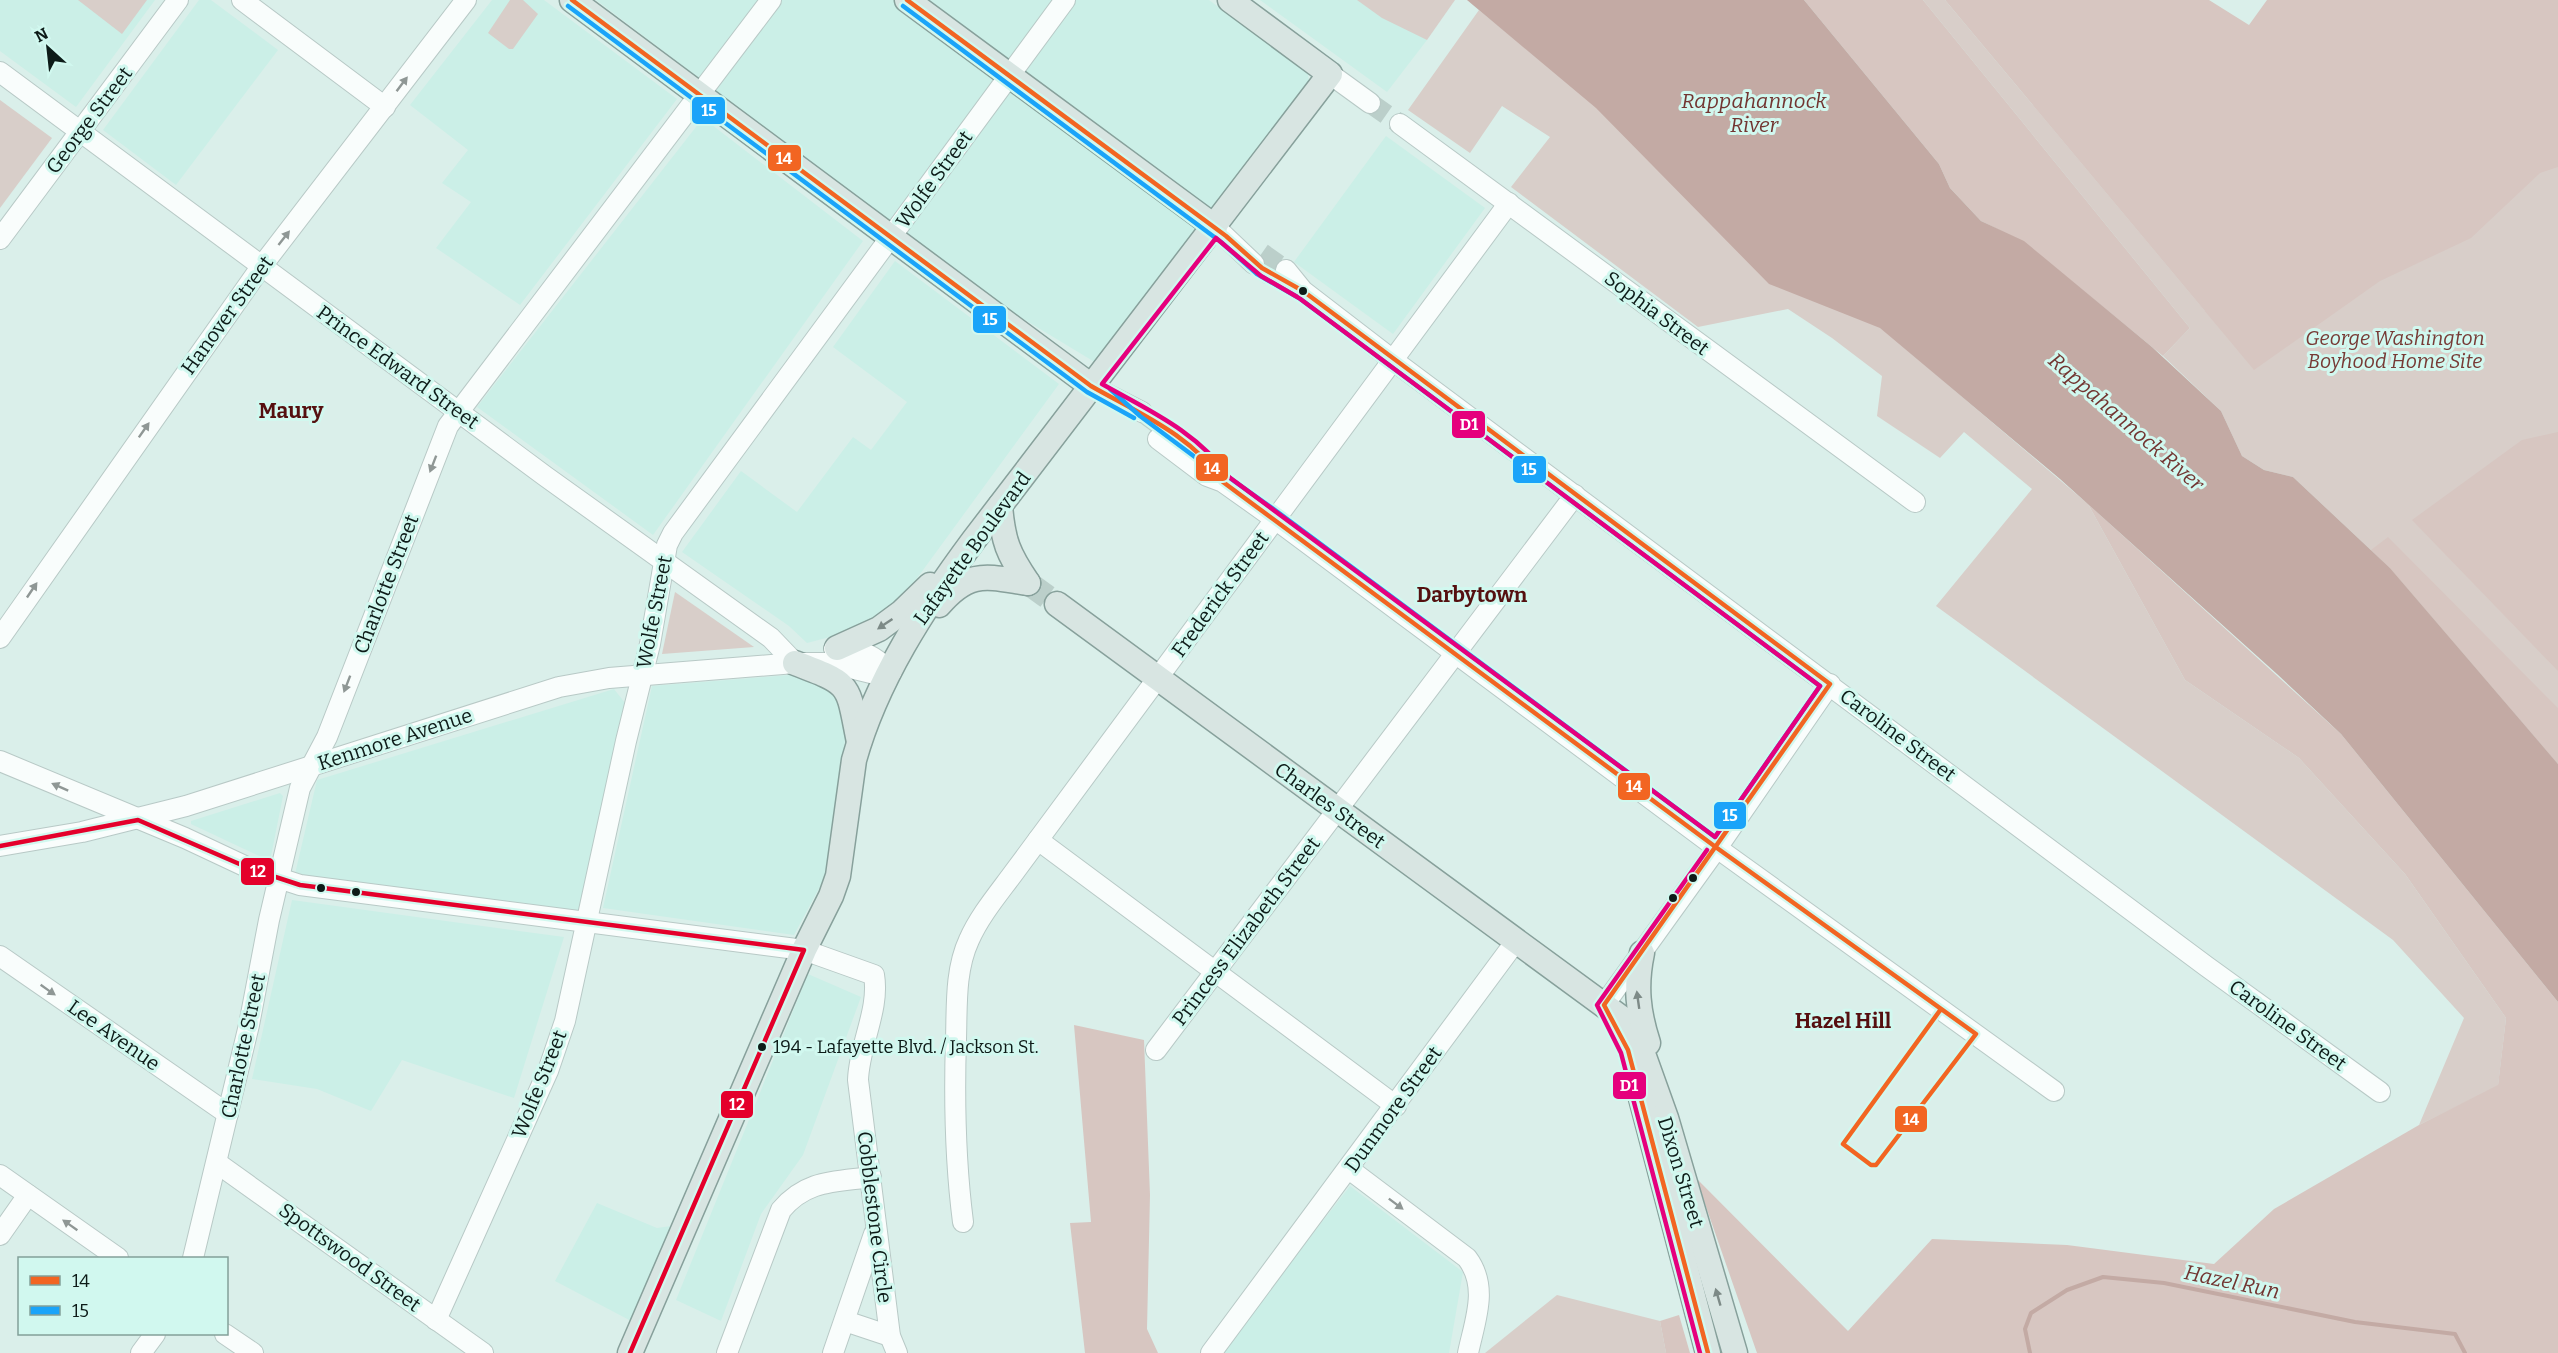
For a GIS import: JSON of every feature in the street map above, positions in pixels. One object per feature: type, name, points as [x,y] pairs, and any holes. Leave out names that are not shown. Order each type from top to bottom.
[{"type":"main road","points":[[572,0],[1098,390]]},
{"type":"main road","points":[[907,0],[1221,231]]},
{"type":"main road","points":[[1230,0],[1330,74]]},
{"type":"main road","name":"Lafayette Boulevard","points":[[631,1353],[804,950],[831,896],[838,876],[854,760],[859,742],[891,672],[923,614],[973,541],[1098,390],[1221,231],[1330,74]]},
{"type":"main road","points":[[1000,506],[1002,538],[1009,556],[1028,583]]},
{"type":"main road","points":[[973,541],[1028,583]]},
{"type":"main road","points":[[837,648],[879,629],[902,612],[927,586],[948,576]]},
{"type":"main road","points":[[923,614],[936,608],[959,584],[974,578],[993,576],[1028,583]]},
{"type":"main road","name":"Charles Street","points":[[1057,604],[1604,1005]]},
{"type":"main road","points":[[795,663],[834,678],[847,690],[853,705],[859,742]]},
{"type":"main road","points":[[1642,953],[1636,980],[1637,999],[1666,1118]]},
{"type":"main road","name":"Dixon Street","points":[[1604,1005],[1624,1020],[1637,1036],[1666,1118],[1735,1353]]},
{"type":"main road","name":"Dixon Street","points":[[1604,1005],[1628,1050],[1708,1353]]},
{"type":"street","name":"George Street","points":[[0,239],[178,0]]},
{"type":"street","points":[[242,0],[385,107]]},
{"type":"street","name":"Hanover Street","points":[[0,638],[261,267],[466,0]]},
{"type":"street","name":"Charlotte Street","points":[[193,1257],[217,1163],[300,788],[327,737],[448,426],[771,0]]},
{"type":"street","name":"Wolfe Street","points":[[436,1320],[557,1047],[650,644],[663,562],[673,533],[1065,0]]},
{"type":"street","name":"Prince Edward Street","points":[[0,72],[261,267],[663,562],[771,638],[795,663]]},
{"type":"street","points":[[1330,74],[1370,103]]},
{"type":"street","name":"Sophia Street","points":[[1400,124],[1915,502]]},
{"type":"street","name":"Frederick Street","points":[[963,1222],[955,1154],[954,1109],[959,976],[969,940],[982,916],[1509,203]]},
{"type":"street","points":[[1221,231],[1258,258]]},
{"type":"street","name":"Caroline Street","points":[[1282,276],[2206,966],[2380,1092]]},
{"type":"street","points":[[1098,390],[1138,417]]},
{"type":"street","points":[[1161,434],[1215,466],[1223,482],[1717,848],[2054,1090]]},
{"type":"street","name":"Princess Elizabeth Street","points":[[1156,1050],[1575,495]]},
{"type":"street","points":[[837,648],[863,652],[878,659],[891,672]]},
{"type":"street","name":"Kenmore Avenue","points":[[795,663],[837,648]]},
{"type":"street","name":"Kenmore Avenue","points":[[0,846],[138,820],[559,687],[609,678],[795,663],[830,663],[871,673],[891,672]]},
{"type":"street","points":[[1604,1005],[1717,848],[1830,684]]},
{"type":"street","points":[[0,761],[280,879],[353,894],[804,950]]},
{"type":"street","points":[[1038,840],[1396,1106]]},
{"type":"street","name":"Dunmore Street","points":[[1211,1353],[1516,941]]},
{"type":"street","name":"Cobblestone Circle","points":[[804,950],[874,975],[876,991],[859,1061],[858,1080],[893,1344]]},
{"type":"street","name":"Lee Avenue","points":[[0,956],[228,1114]]},
{"type":"street","name":"Spottswood Street","points":[[217,1163],[483,1353]]},
{"type":"street","points":[[1349,1169],[1467,1258],[1474,1268],[1480,1292],[1468,1353]]},
{"type":"street","points":[[0,1175],[117,1257]]},
{"type":"street","points":[[727,1353],[781,1210],[793,1196],[809,1186],[871,1177]]},
{"type":"street","points":[[0,1235],[28,1195]]},
{"type":"street","points":[[833,1353],[876,1229]]},
{"type":"street","points":[[845,1321],[893,1344]]},
{"type":"street","points":[[141,1353],[154,1335]]},
{"type":"street","points":[[226,1335],[253,1353]]},
{"type":"shaded area","points":[[0,0],[155,0],[76,107],[0,51]]},
{"type":"shaded area","points":[[199,0],[211,0],[278,50],[176,185],[103,130]]},
{"type":"shaded area","points":[[492,0],[544,0],[677,99],[520,305],[436,248],[471,202],[442,183],[468,150],[410,105]]},
{"type":"shaded area","points":[[596,0],[1209,0],[1308,74],[1309,81],[1098,364],[992,300]]},
{"type":"shaded area","points":[[1260,0],[1368,0],[1427,40],[1387,92]]},
{"type":"shaded area","points":[[1804,0],[1923,0],[2190,328],[2163,356],[2024,242],[1981,221],[1950,188],[1939,164]]},
{"type":"shaded area","points":[[1945,0],[2209,0],[2249,25],[2267,0],[2558,0],[2558,167],[2540,173],[2471,238],[2380,281],[2254,370]]},
{"type":"shaded area","points":[[703,118],[863,241],[653,535],[477,407]]},
{"type":"shaded area","points":[[1386,136],[1485,208],[1393,334],[1294,262]]},
{"type":"shaded area","points":[[895,261],[1059,384],[915,581],[895,601],[868,622],[845,633],[807,643],[789,626],[682,552],[741,471],[797,512],[853,437],[871,450],[907,402],[833,347]]},
{"type":"shaded area","points":[[2558,432],[2558,671],[2412,520],[2522,440]]},
{"type":"shaded area","points":[[2088,504],[2341,734],[2558,1002],[2558,1353],[1757,1353],[1696,1178],[1848,1331],[1932,1239],[2067,1245],[2214,1264],[2274,1209],[2419,1125],[2498,1085],[2506,1018],[2405,874],[2299,758],[2185,680]]},
{"type":"shaded area","points":[[2388,537],[2558,708],[2558,764],[2390,568],[2371,550]]},
{"type":"shaded area","points":[[802,674],[828,684],[848,714],[830,868],[794,935],[603,908],[652,686]]},
{"type":"shaded area","points":[[614,689],[625,703],[581,911],[295,874],[317,780]]},
{"type":"shaded area","points":[[280,793],[283,796],[270,861],[191,824],[191,821]]},
{"type":"shaded area","points":[[292,900],[564,937],[514,1098],[402,1060],[371,1111],[317,1089],[252,1079]]},
{"type":"shaded area","points":[[808,974],[861,997],[803,1155],[761,1214],[721,1321],[676,1300]]},
{"type":"shaded area","points":[[1074,1025],[1144,1040],[1150,1195],[1147,1329],[1158,1353],[1085,1353],[1070,1223],[1091,1222]]},
{"type":"shaded area","points":[[1350,1186],[1463,1272],[1449,1353],[1220,1353]]},
{"type":"shaded area","points":[[597,1203],[657,1228],[678,1225],[635,1323],[555,1281]]},
{"type":"shaded area","points":[[1679,1315],[1690,1353],[1666,1353],[1660,1321]]},
{"type":"green space","points":[[78,0],[147,0],[122,34]]},
{"type":"green space","points":[[510,0],[523,0],[538,14],[513,49],[509,49],[488,33]]},
{"type":"green space","points":[[1357,0],[1455,0],[1427,40],[1382,18]]},
{"type":"green space","name":"George Washington Boyhood Home Site","points":[[1923,0],[1945,0],[2205,311],[2558,74],[2558,764],[2390,568],[2293,477],[2264,470],[2242,456],[2221,411],[2163,356],[2190,328]]},
{"type":"green space","points":[[1479,10],[1843,311],[1880,327],[2088,504],[2185,680],[2299,758],[2405,874],[2506,1018],[2498,1086],[2419,1125],[2464,1018],[2393,940],[1936,606],[2032,489],[1964,432],[1940,458],[1877,416],[1882,376],[1832,338],[1788,309],[1698,327],[1511,187],[1550,137],[1502,106],[1470,153],[1408,110]]},
{"type":"green space","points":[[0,100],[52,138],[0,208]]},
{"type":"green space","points":[[675,592],[754,647],[662,654]]},
{"type":"green space","points":[[1557,1295],[1660,1321],[1666,1353],[1485,1353]]},
{"type":"water","name":"Rappahannock River","points":[[1467,0],[1804,0],[1939,164],[1950,188],[1981,221],[2024,241],[2152,347],[2221,411],[2242,456],[2264,470],[2293,477],[2390,568],[2558,764],[2558,1002],[2341,734],[2277,674],[2060,479],[1880,328],[1769,284],[1596,108]]},
{"type":"waterway","name":"Hazel Run","points":[[2030,1353],[2025,1329],[2031,1313],[2067,1290],[2103,1277],[2164,1283],[2355,1322],[2455,1334],[2465,1353]]},
{"type":"tunnel","points":[[1370,103],[1400,124]]},
{"type":"tunnel","points":[[1262,253],[1286,270]]},
{"type":"tunnel","points":[[1254,264],[1278,281]]},
{"type":"tunnel","points":[[1142,412],[1165,429]]},
{"type":"tunnel","points":[[1028,583],[1057,604]]},
{"type":"transit line","name":"14","points":[[572,0],[1091,386],[1180,438],[1210,465],[1223,482],[1717,848],[1976,1034],[1876,1165],[1871,1165],[1843,1144],[1941,1009]]},
{"type":"transit line","name":"14","points":[[907,0],[1226,236],[1262,268],[1303,291],[1830,684],[1604,1005],[1628,1050],[1708,1353]]},
{"type":"transit line","name":"15","points":[[568,6],[1087,392],[1134,418]]},
{"type":"transit line","name":"15","points":[[903,6],[1221,242],[1257,274],[1299,298],[1820,686],[1715,837],[1279,513],[1227,476],[1211,469],[1140,416],[1110,389]]},
{"type":"transit line","name":"D1","points":[[1216,238],[1261,276],[1299,298],[1820,686],[1715,837],[1229,477],[1203,447],[1171,423],[1102,384],[1216,238]]},
{"type":"transit line","name":"12","points":[[0,846],[138,820],[251,869],[300,885],[804,950],[630,1353]]},
{"type":"transit line","name":"D1","points":[[1700,1353],[1621,1053],[1597,1005],[1707,850]]},
{"type":"place","name":"194 - Lafayette Blvd. / Jackson St.","points":[[762,1047]]},
{"type":"district","name":"Maury","points":[[291,411]]},
{"type":"district","name":"Darbytown","points":[[1472,595]]},
{"type":"district","name":"Hazel Hill","points":[[1843,1021]]}]
